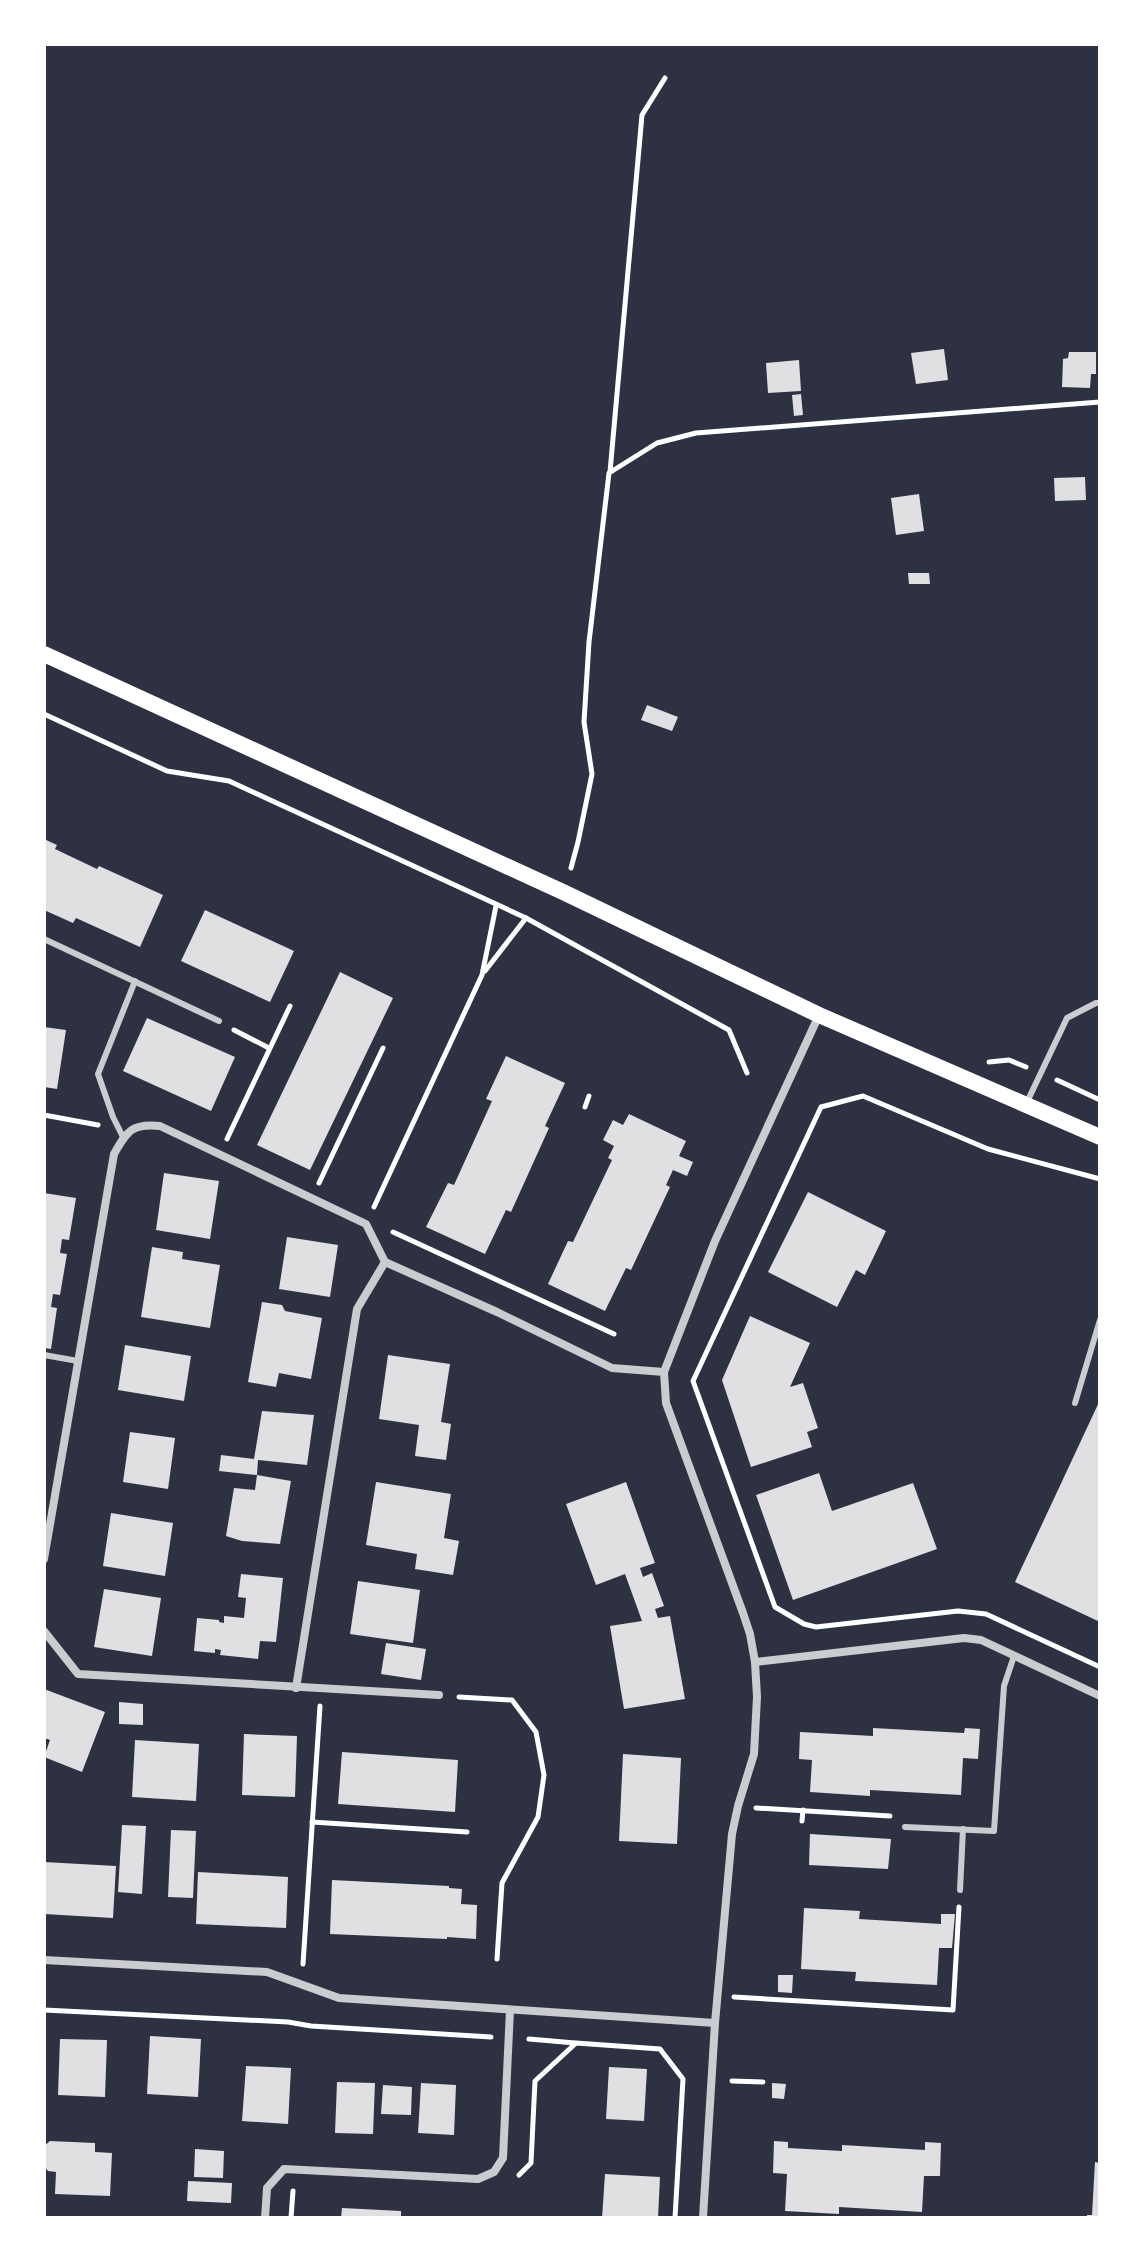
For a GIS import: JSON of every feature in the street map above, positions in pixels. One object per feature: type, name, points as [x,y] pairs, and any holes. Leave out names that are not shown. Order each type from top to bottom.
[{"type":"main road","points":[[44,654],[563,892],[819,1015],[1100,1137]]},
{"type":"street","points":[[703,2218],[717,1996],[732,1834],[754,1754],[757,1697],[750,1634],[666,1403],[664,1372],[715,1241],[819,1015]]},
{"type":"street","points":[[44,1559],[114,1154],[123,1137],[141,1124],[160,1126],[366,1224],[385,1262],[612,1368],[664,1372]]},
{"type":"street","points":[[296,1688],[357,1309],[385,1262]]},
{"type":"street","points":[[44,1631],[78,1674],[439,1695]]},
{"type":"street","points":[[755,1662],[964,1638],[981,1640],[1100,1696]]},
{"type":"street","points":[[44,1960],[267,1972],[339,1998],[715,2023]]},
{"type":"street","points":[[265,2218],[267,2188],[284,2169],[478,2179],[494,2172],[503,2158],[510,2010]]},
{"type":"lane","points":[[44,939],[219,1021]]},
{"type":"lane","points":[[123,1137],[98,1074],[135,981]]},
{"type":"lane","points":[[1026,1105],[1067,1018],[1100,1003]]},
{"type":"lane","points":[[1075,1403],[1100,1320]]},
{"type":"lane","points":[[44,1355],[78,1361]]},
{"type":"lane","points":[[905,1827],[994,1831],[1004,1686],[1014,1656]]},
{"type":"lane","points":[[960,1890],[963,1829]]},
{"type":"path","points":[[563,892],[578,842],[592,774],[584,722],[589,642],[609,473],[642,115],[665,78]]},
{"type":"path","points":[[609,473],[657,443],[696,433],[1100,402]]},
{"type":"path","points":[[44,714],[167,771],[229,781],[526,918],[729,1030],[747,1073]]},
{"type":"path","points":[[482,975],[496,906]]},
{"type":"path","points":[[526,918],[482,975],[366,1224],[387,1229],[614,1334]]},
{"type":"path","points":[[220,1154],[290,1006]]},
{"type":"path","points":[[219,1021],[269,1048]]},
{"type":"path","points":[[311,1198],[383,1048]]},
{"type":"path","points":[[585,1107],[589,1096]]},
{"type":"path","points":[[1100,1179],[988,1149],[863,1096],[821,1107],[693,1381],[775,1607],[804,1624],[816,1627],[958,1611],[986,1614],[1100,1667]]},
{"type":"path","points":[[44,1115],[102,1126],[123,1137]]},
{"type":"path","points":[[302,1984],[321,1689]]},
{"type":"path","points":[[439,1695],[512,1700],[536,1732],[544,1775],[538,1817],[502,1883],[497,1959]]},
{"type":"path","points":[[738,1806],[906,1817],[905,1827]]},
{"type":"path","points":[[802,1821],[803,1810]]},
{"type":"path","points":[[312,1822],[467,1832]]},
{"type":"path","points":[[717,1996],[953,2010],[960,1890]]},
{"type":"path","points":[[44,2010],[288,2022],[660,2049],[683,2079],[675,2218]]},
{"type":"path","points":[[513,2181],[531,2163],[535,2081],[576,2043]]},
{"type":"path","points":[[291,2218],[293,2188]]},
{"type":"building","points":[[944,349],[948,380],[916,384],[911,353]]},
{"type":"building","points":[[1069,352],[1096,352],[1096,374],[1091,374],[1090,388],[1062,387],[1063,359],[1068,358]]},
{"type":"building","points":[[799,360],[801,391],[768,393],[766,363]]},
{"type":"building","points":[[801,394],[803,415],[794,416],[792,395]]},
{"type":"building","points":[[1085,477],[1086,500],[1055,501],[1054,478]]},
{"type":"building","points":[[919,494],[924,531],[896,535],[891,498]]},
{"type":"building","points":[[908,573],[929,573],[930,584],[909,584]]},
{"type":"building","points":[[647,705],[678,717],[672,731],[641,720]]},
{"type":"building","points":[[44,839],[57,845],[55,849],[97,869],[99,866],[163,895],[140,947],[76,918],[73,923],[44,910]]},
{"type":"building","points":[[205,910],[294,951],[270,1002],[181,961]]},
{"type":"building","points":[[340,972],[393,998],[310,1170],[257,1145]]},
{"type":"building","points":[[147,1018],[235,1057],[211,1111],[123,1071]]},
{"type":"building","points":[[44,1027],[66,1030],[57,1089],[44,1087]]},
{"type":"building","points":[[506,1056],[565,1083],[545,1126],[549,1128],[511,1212],[506,1210],[485,1254],[426,1227],[448,1183],[454,1185],[492,1101],[486,1099]]},
{"type":"building","points":[[629,1114],[686,1141],[679,1156],[693,1162],[687,1176],[673,1170],[666,1185],[670,1187],[631,1270],[626,1268],[605,1311],[548,1284],[568,1241],[573,1242],[612,1160],[608,1158],[614,1146],[603,1140],[613,1120],[623,1125]]},
{"type":"building","points":[[164,1173],[219,1181],[210,1239],[156,1230]]},
{"type":"building","points":[[808,1192],[886,1231],[865,1275],[856,1270],[837,1307],[768,1272]]},
{"type":"building","points":[[44,1193],[76,1198],[69,1240],[62,1239],[60,1253],[67,1254],[60,1295],[53,1294],[51,1307],[57,1308],[51,1349],[44,1348]]},
{"type":"building","points":[[287,1237],[338,1245],[330,1297],[279,1289]]},
{"type":"building","points":[[152,1247],[183,1252],[182,1259],[220,1265],[210,1328],[141,1317]]},
{"type":"building","points":[[262,1302],[282,1305],[285,1311],[322,1318],[311,1379],[279,1373],[276,1387],[248,1382]]},
{"type":"building","points":[[750,1316],[810,1343],[790,1387],[803,1383],[818,1428],[807,1432],[812,1447],[751,1467],[722,1380]]},
{"type":"building","points":[[125,1345],[191,1356],[184,1401],[118,1390]]},
{"type":"building","points":[[388,1355],[450,1364],[441,1422],[451,1424],[446,1460],[415,1456],[419,1425],[379,1419]]},
{"type":"building","points":[[1100,1400],[1100,1622],[1015,1582]]},
{"type":"building","points":[[262,1411],[314,1415],[307,1465],[258,1460],[257,1475],[219,1471],[221,1455],[254,1459]]},
{"type":"building","points":[[130,1432],[175,1438],[168,1489],[123,1482]]},
{"type":"building","points":[[819,1473],[832,1511],[913,1483],[937,1549],[793,1600],[756,1495]]},
{"type":"building","points":[[257,1475],[291,1481],[280,1544],[242,1541],[226,1536],[234,1488],[255,1490]]},
{"type":"building","points":[[376,1482],[451,1494],[444,1538],[459,1541],[453,1575],[415,1569],[417,1554],[366,1545]]},
{"type":"building","points":[[626,1482],[655,1563],[640,1568],[643,1577],[652,1573],[664,1606],[655,1609],[658,1618],[670,1616],[685,1699],[624,1709],[610,1626],[642,1621],[625,1574],[596,1585],[566,1504]]},
{"type":"building","points":[[111,1513],[173,1523],[165,1576],[103,1566]]},
{"type":"building","points":[[241,1574],[283,1578],[276,1642],[260,1641],[258,1659],[220,1655],[221,1650],[215,1649],[215,1653],[194,1651],[197,1618],[224,1623],[224,1616],[244,1618],[246,1598],[238,1597]]},
{"type":"building","points":[[358,1581],[420,1590],[413,1643],[350,1634]]},
{"type":"building","points":[[104,1589],[161,1598],[152,1656],[94,1647]]},
{"type":"building","points":[[386,1643],[426,1649],[421,1680],[381,1674]]},
{"type":"building","points":[[44,1689],[105,1712],[82,1772],[44,1757],[50,1740],[44,1738]]},
{"type":"building","points":[[119,1702],[143,1704],[143,1725],[119,1724]]},
{"type":"building","points":[[873,1728],[964,1733],[965,1728],[980,1729],[978,1759],[963,1758],[961,1795],[870,1790],[870,1796],[810,1792],[812,1760],[799,1759],[800,1732],[873,1736]]},
{"type":"building","points":[[244,1734],[297,1736],[295,1797],[242,1795]]},
{"type":"building","points":[[135,1740],[199,1744],[196,1801],[132,1797]]},
{"type":"building","points":[[342,1752],[458,1760],[455,1812],[338,1804]]},
{"type":"building","points":[[623,1754],[681,1758],[677,1844],[619,1841]]},
{"type":"building","points":[[122,1825],[146,1826],[142,1894],[118,1892]]},
{"type":"building","points":[[171,1830],[196,1831],[193,1898],[168,1897]]},
{"type":"building","points":[[810,1834],[891,1839],[888,1869],[809,1865]]},
{"type":"building","points":[[44,1862],[116,1866],[113,1918],[44,1914]]},
{"type":"building","points":[[198,1872],[288,1877],[286,1928],[196,1924]]},
{"type":"building","points":[[332,1880],[462,1889],[461,1904],[477,1905],[476,1939],[330,1934]]},
{"type":"building","points":[[804,1908],[860,1911],[859,1919],[941,1924],[941,1914],[955,1914],[952,1948],[939,1948],[937,1985],[855,1981],[856,1972],[801,1969]]},
{"type":"building","points":[[778,1975],[793,1975],[792,1993],[778,1992]]},
{"type":"building","points":[[150,2036],[201,2039],[198,2097],[147,2094]]},
{"type":"building","points":[[60,2039],[107,2040],[105,2097],[58,2095]]},
{"type":"building","points":[[246,2066],[291,2068],[288,2124],[242,2121]]},
{"type":"building","points":[[609,2067],[647,2069],[644,2121],[606,2119]]},
{"type":"building","points":[[337,2082],[375,2083],[373,2134],[335,2133]]},
{"type":"building","points":[[421,2083],[456,2085],[454,2135],[418,2133]]},
{"type":"building","points":[[772,2083],[786,2084],[784,2099],[772,2098]]},
{"type":"building","points":[[383,2085],[412,2087],[411,2115],[381,2114]]},
{"type":"building","points":[[50,2141],[95,2143],[95,2152],[112,2153],[110,2196],[55,2194],[56,2172],[48,2171],[44,2166],[44,2146]]},
{"type":"building","points":[[774,2141],[788,2142],[788,2148],[842,2151],[842,2145],[925,2150],[925,2142],[941,2143],[940,2176],[924,2176],[922,2212],[839,2207],[839,2214],[785,2211],[787,2174],[773,2173]]},
{"type":"building","points":[[195,2149],[224,2151],[223,2178],[194,2177]]},
{"type":"building","points":[[1095,2162],[1100,2163],[1100,2218],[1087,2218],[1087,2215],[1092,2215]]},
{"type":"building","points":[[605,2174],[660,2177],[658,2218],[602,2218]]},
{"type":"building","points":[[188,2181],[232,2183],[231,2203],[187,2201]]},
{"type":"building","points":[[342,2208],[401,2211],[401,2218],[341,2218]]}]
